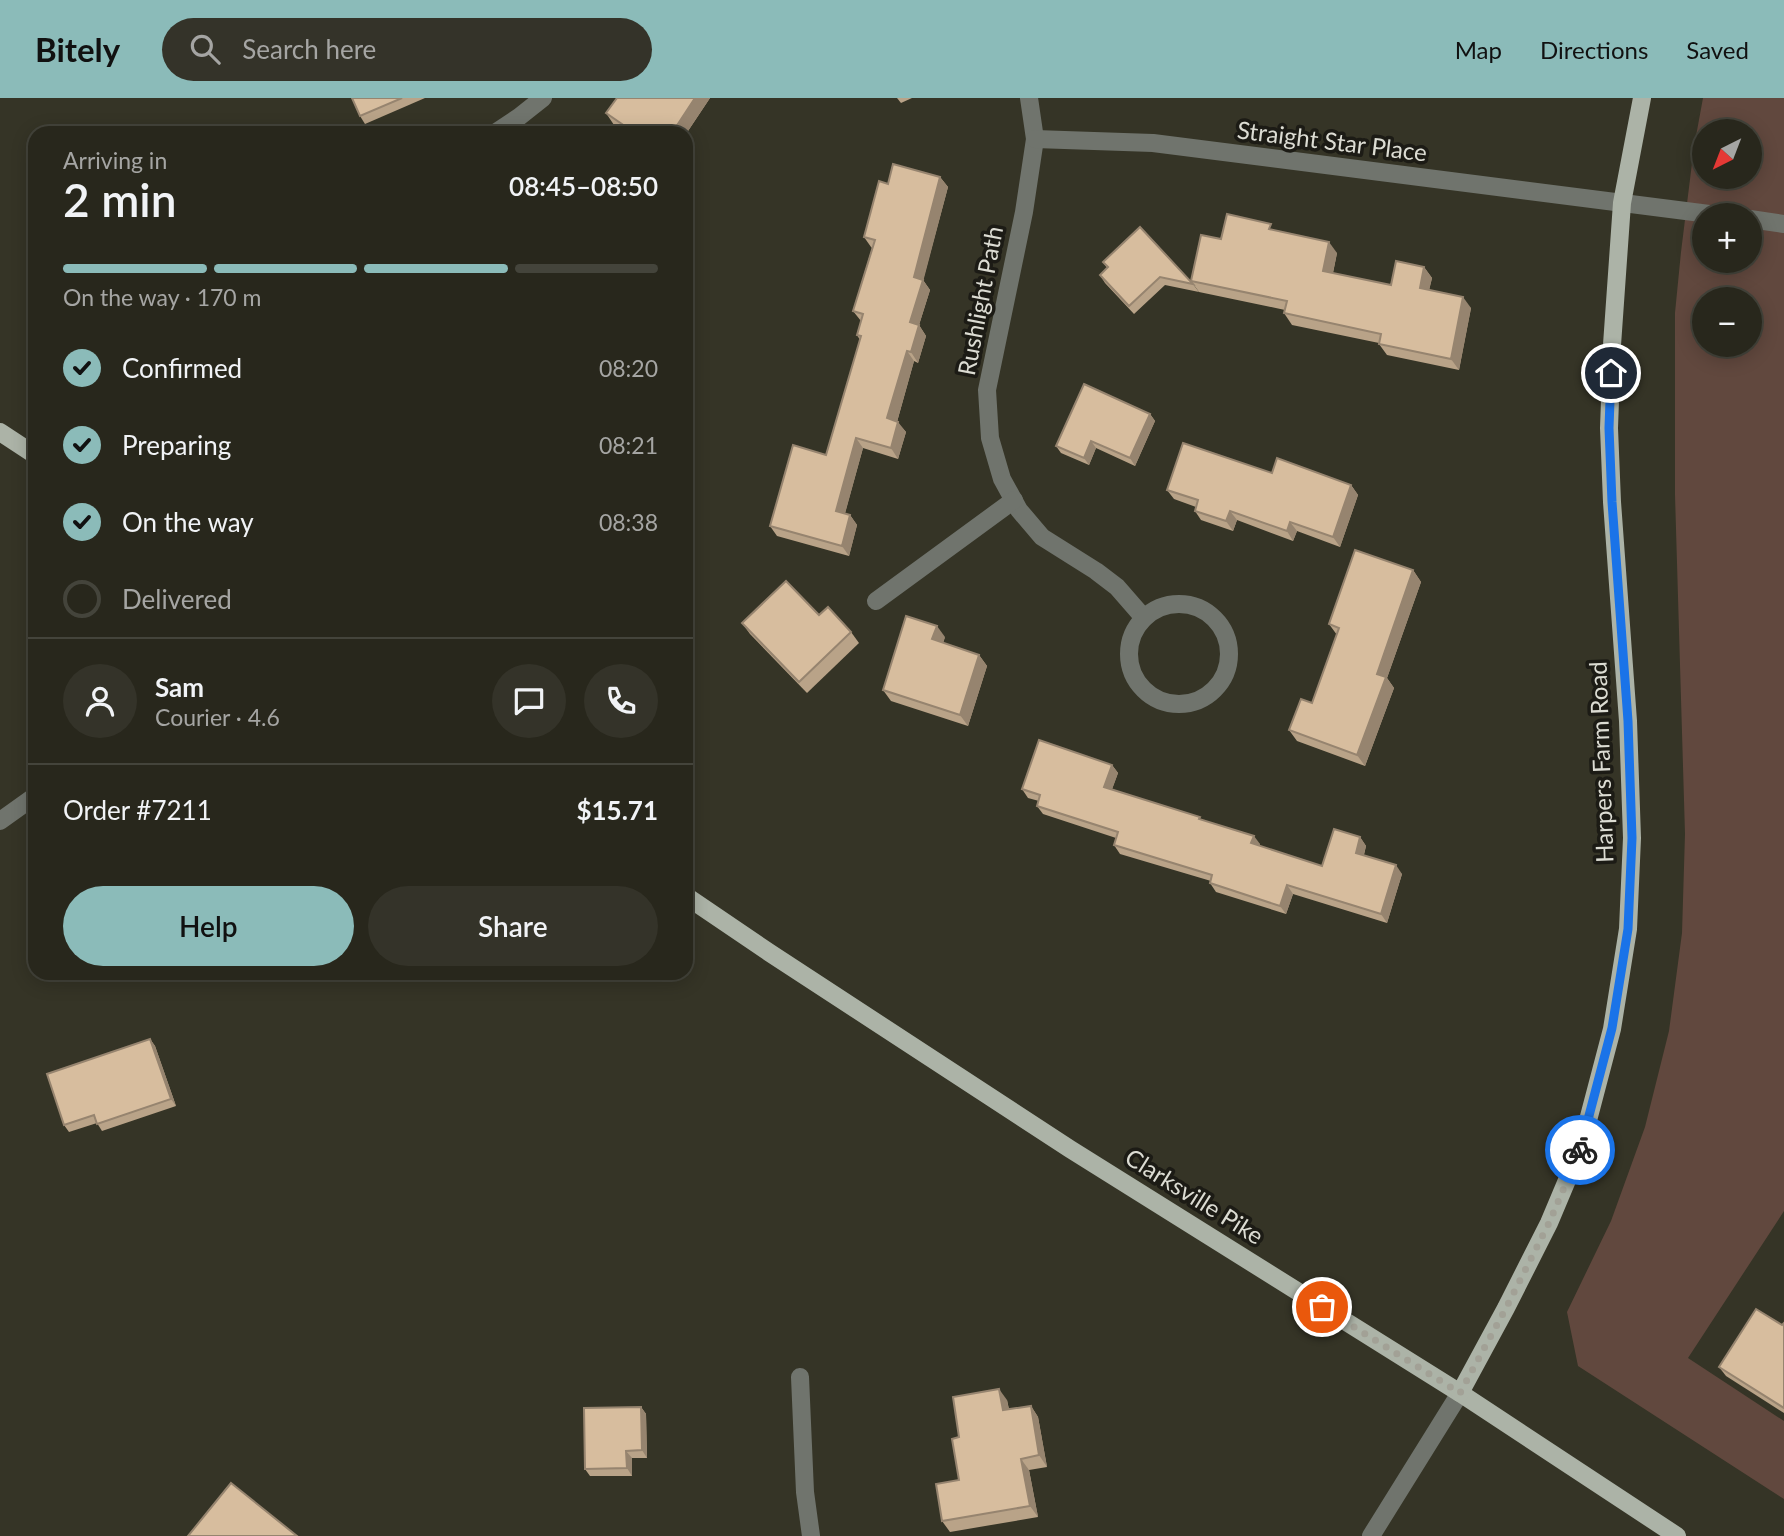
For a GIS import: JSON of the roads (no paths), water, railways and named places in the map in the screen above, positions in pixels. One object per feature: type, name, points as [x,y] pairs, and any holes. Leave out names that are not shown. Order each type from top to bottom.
[{"type":"main road","name":"Harpers Farm Road","points":[[1460,1393],[1549,1223],[1581,1147],[1612,1028],[1628,929],[1632,838],[1628,721],[1609,428],[1622,203],[1642,98]]},
{"type":"main road","points":[[0,432],[28,450]]},
{"type":"main road","name":"Clarksville Pike","points":[[693,901],[1070,1149],[1460,1393],[1677,1536]]},
{"type":"street","points":[[506,126],[543,98]]},
{"type":"street","name":"Rushlight Path","points":[[1029,98],[1035,139],[1024,212],[987,390],[990,438],[1002,479],[1019,510],[1042,537],[1117,587],[1144,618]]},
{"type":"street","name":"Straight Star Place","points":[[1035,139],[1153,143],[1692,212]]},
{"type":"street","points":[[1762,221],[1784,224]]},
{"type":"street","points":[[876,601],[1014,500]]},
{"type":"street","points":[[1170,605],[1190,606],[1207,613],[1216,622],[1226,637],[1229,654],[1221,681],[1210,694],[1196,701],[1178,704],[1160,700],[1143,689],[1133,674],[1129,648],[1134,632],[1144,618],[1170,605]]},
{"type":"street","points":[[0,821],[28,801]]},
{"type":"street","points":[[800,1377],[805,1492],[811,1536]]},
{"type":"street","points":[[1371,1536],[1460,1393]]}]
